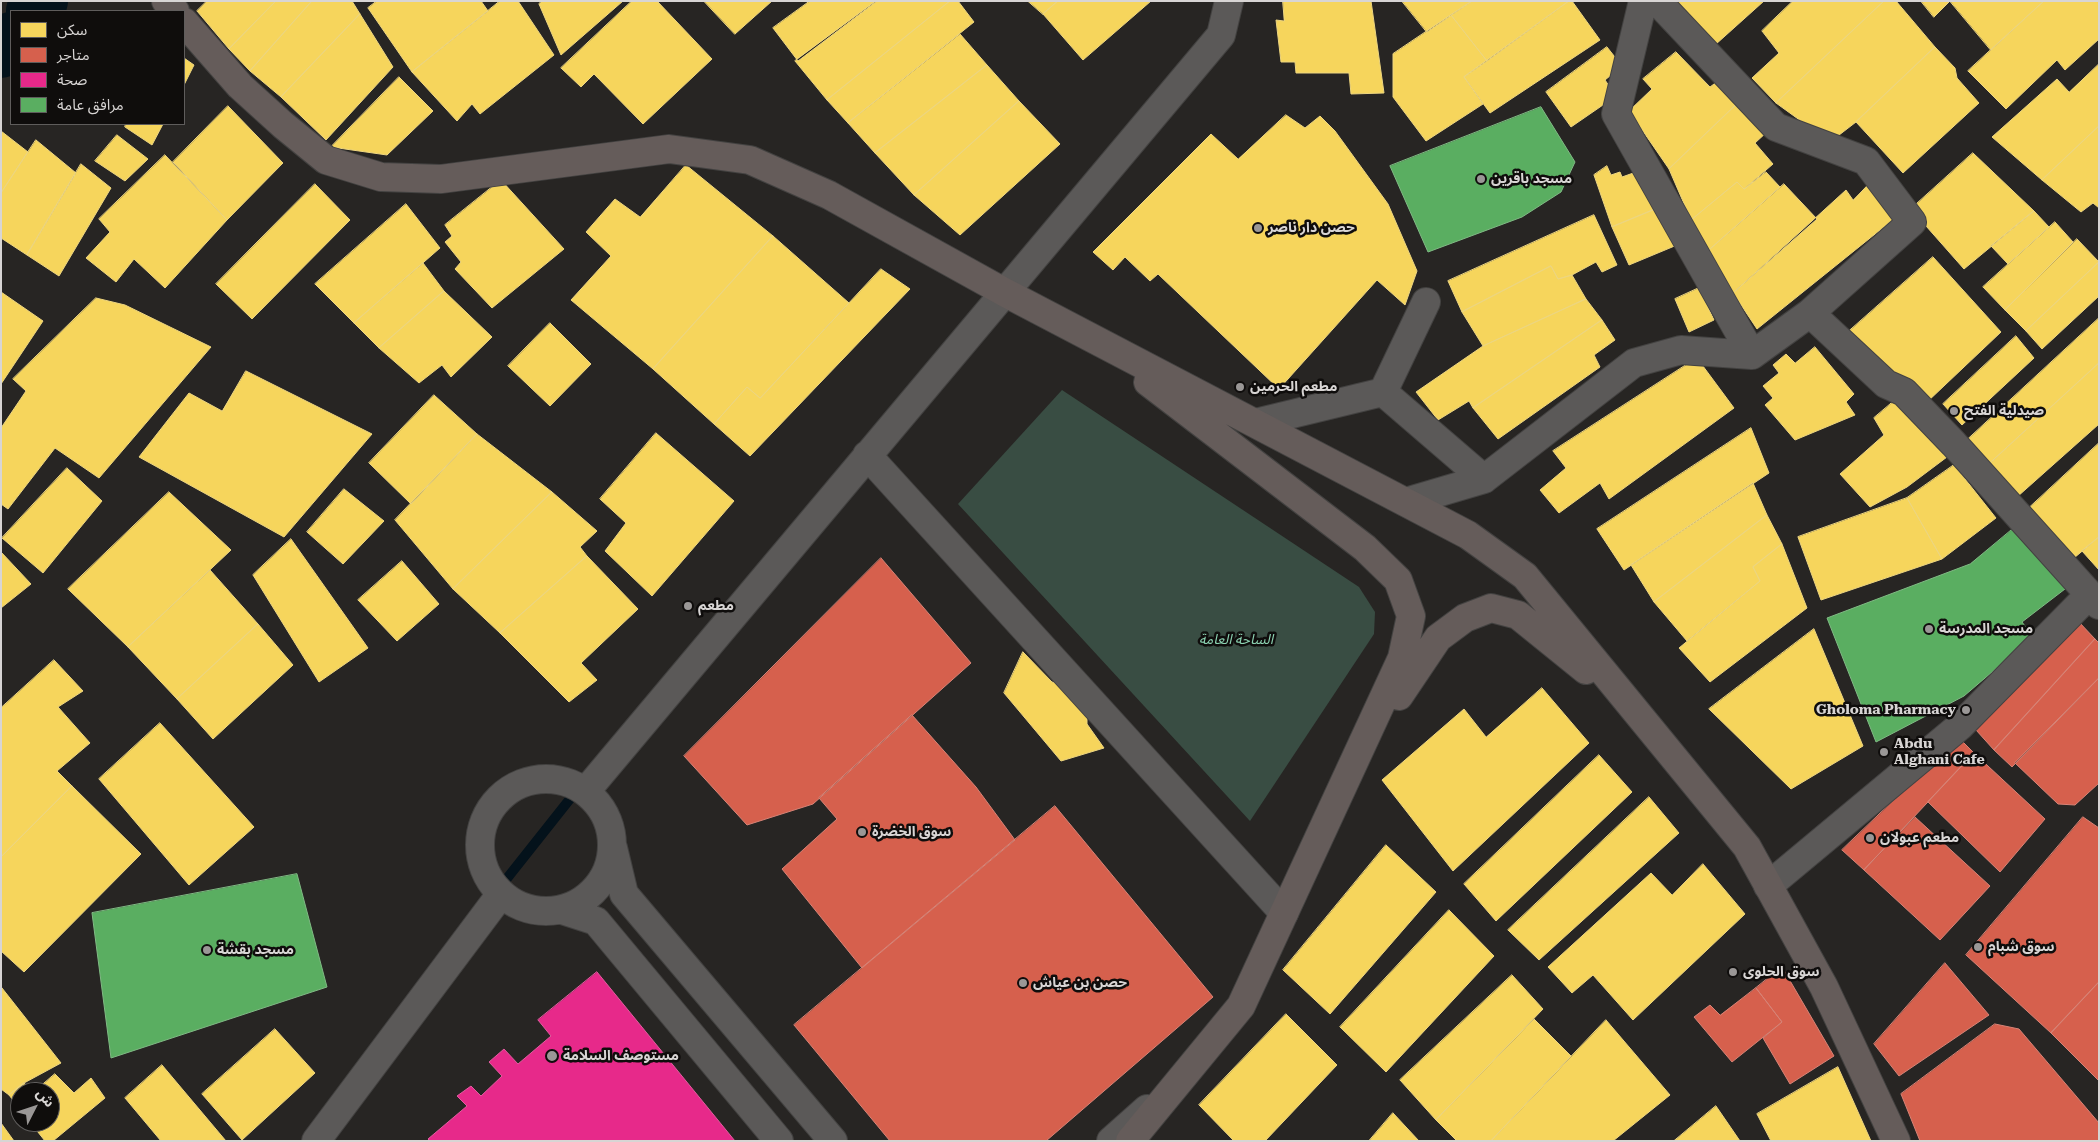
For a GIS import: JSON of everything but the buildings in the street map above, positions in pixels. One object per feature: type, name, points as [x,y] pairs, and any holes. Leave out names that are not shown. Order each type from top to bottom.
[{"type":"main road","points":[[185,23],[240,86],[283,125],[326,160],[380,177],[441,179],[669,149],[750,160],[829,195],[1004,292],[1468,535],[1525,576],[1747,847],[1824,987],[1896,1141]]},
{"type":"main road","points":[[1089,337],[1365,548],[1398,580],[1411,616],[1402,658],[1241,1006],[1130,1141]]},
{"type":"main road","points":[[1349,774],[1438,638],[1465,618],[1491,608],[1518,615],[1630,706]]},
{"type":"street","points":[[586,791],[1221,34],[1229,1]]},
{"type":"street","points":[[1643,1],[1616,114],[1752,355]]},
{"type":"street","points":[[1406,502],[1484,479],[1634,363],[1681,350],[1752,355],[1810,313],[1912,222],[1866,161],[1776,127],[1657,1]]},
{"type":"street","points":[[1383,392],[1426,302]]},
{"type":"street","points":[[1768,886],[1960,726],[2094,600],[1954,444],[1904,392],[1886,384],[1810,313]]},
{"type":"street","points":[[1383,392],[1484,479]]},
{"type":"street","points":[[1255,423],[1383,392]]},
{"type":"street","points":[[867,455],[1284,913]]},
{"type":"street","points":[[614,848],[609,869],[598,888],[582,902],[562,910],[541,912],[520,906],[501,894],[487,876],[480,855],[481,832],[488,811],[503,794],[522,782],[544,778],[566,781],[586,791],[602,807],[611,827],[624,894],[833,1141]]},
{"type":"street","points":[[316,1141],[501,894]]},
{"type":"street","points":[[562,910],[596,921],[779,1141]]},
{"type":"street","points":[[1112,1141],[1185,1075]]},
{"type":"green space","name":"الساحة العامة","points":[[1062,390],[1359,587],[1375,612],[1374,634],[1250,821],[958,504]]},
{"type":"waterway","points":[[35,10],[40,1]]},
{"type":"waterway","points":[[1,50],[10,41]]},
{"type":"waterway","points":[[497,891],[581,785]]},
{"type":"place","name":"مسجد باقرين","points":[[1481,179]]},
{"type":"place","name":"حصن دار ناصر","points":[[1258,228]]},
{"type":"place","name":"مطعم الحرمين","points":[[1240,387]]},
{"type":"place","name":"صيدلية الفتح","points":[[1954,411]]},
{"type":"place","name":"مطعم","points":[[688,606]]},
{"type":"place","name":"مسجد المدرسة","points":[[1929,629]]},
{"type":"place","name":"Gholoma Pharmacy","points":[[1966,710]]},
{"type":"place","name":"Abdu Alghani Cafe","points":[[1884,752]]},
{"type":"place","name":"سوق الخضرة","points":[[862,832]]},
{"type":"place","name":"مطعم عبولان","points":[[1870,838]]},
{"type":"place","name":"سوق شبام","points":[[1978,947]]},
{"type":"place","name":"مسجد بقشة","points":[[207,950]]},
{"type":"place","name":"سوق الحلوى","points":[[1733,972]]},
{"type":"place","name":"حصن بن عياش","points":[[1023,983]]},
{"type":"place","name":"مستوصف السلامة","points":[[552,1056]]}]
